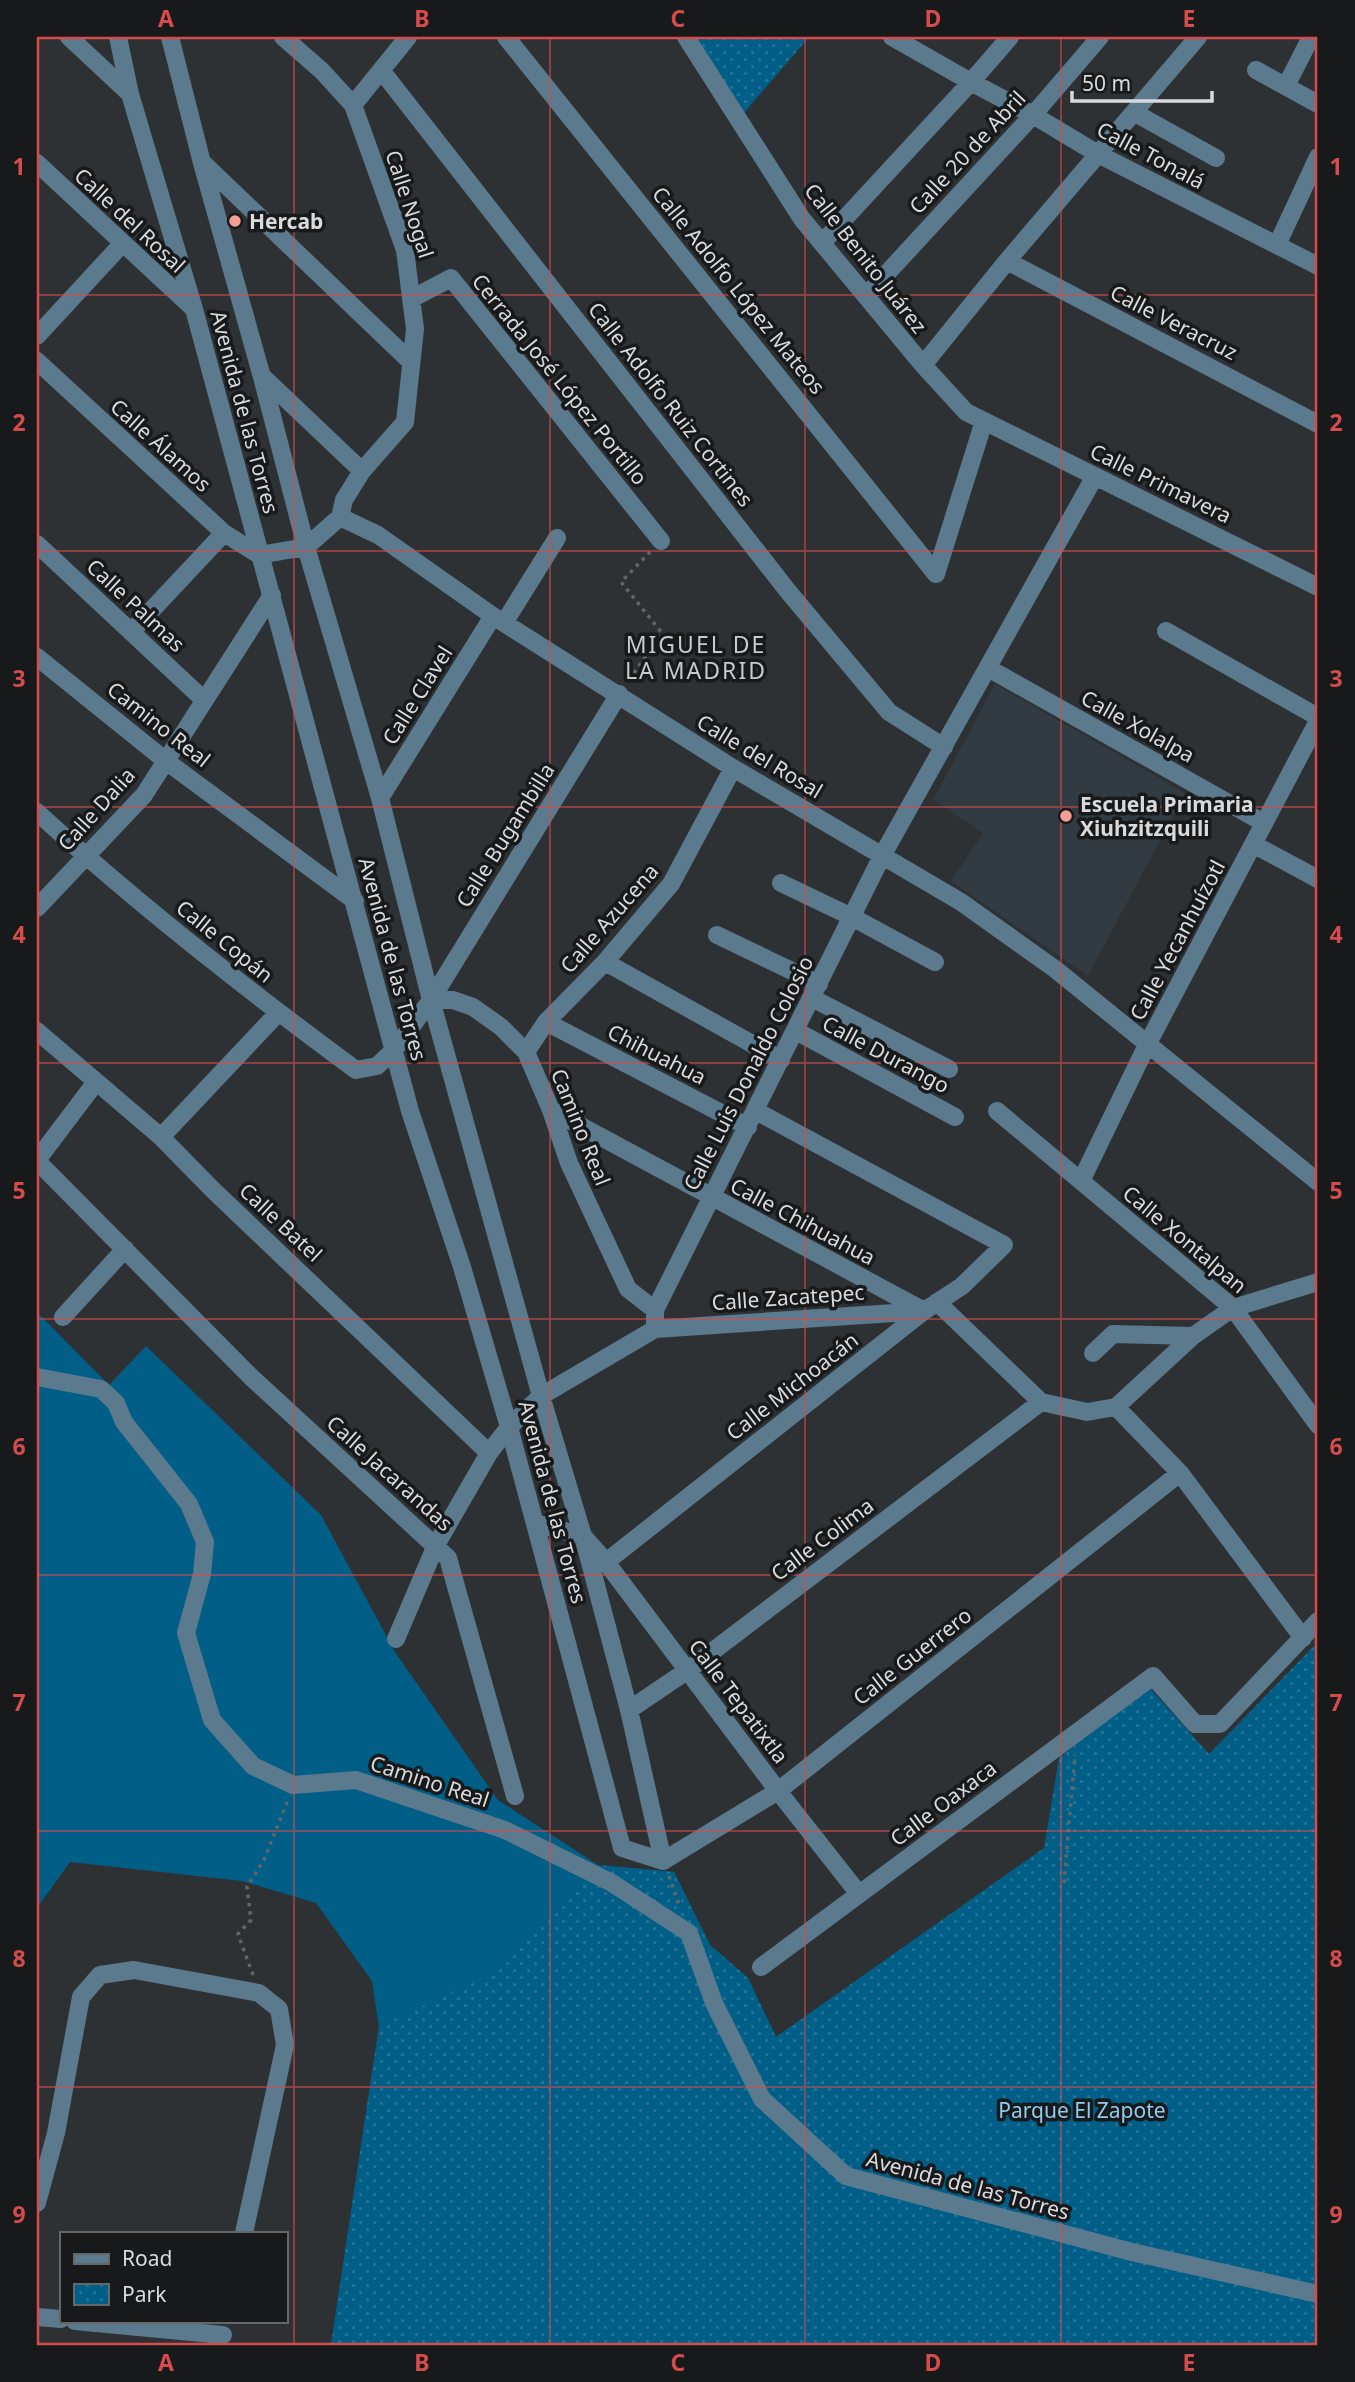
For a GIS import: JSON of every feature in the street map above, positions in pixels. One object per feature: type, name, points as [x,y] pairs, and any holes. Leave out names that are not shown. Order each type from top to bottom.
[{"type":"street","points":[[69,37],[130,94]]},
{"type":"street","name":"Avenida de las Torres","points":[[118,37],[130,94],[194,309],[410,1111],[462,1267],[509,1427],[622,1848],[663,1861]]},
{"type":"street","name":"Avenida de las Torres","points":[[170,37],[306,547],[380,798],[431,1000],[541,1396],[583,1536],[629,1710],[663,1861]]},
{"type":"street","name":"Calle Nogal","points":[[283,37],[322,71],[353,105],[405,250],[415,329],[405,422],[362,471],[344,500],[340,517],[306,547]]},
{"type":"street","points":[[353,105],[408,37]]},
{"type":"street","name":"Calle Adolfo López Mateos","points":[[506,37],[936,574],[984,421]]},
{"type":"street","name":"Calle Benito Juárez","points":[[686,37],[802,219],[923,365],[966,412],[984,421]]},
{"type":"street","name":"Calle Tonalá","points":[[892,37],[913,41],[971,82],[1098,154],[1318,266]]},
{"type":"street","points":[[822,243],[1010,37]]},
{"type":"street","name":"Calle 20 de Abril","points":[[866,296],[1033,115],[1100,37]]},
{"type":"street","points":[[923,365],[1007,261],[1198,37]]},
{"type":"street","points":[[1286,86],[1311,37]]},
{"type":"street","name":"Calle Adolfo Ruiz Cortines","points":[[381,70],[796,600],[889,712],[944,747]]},
{"type":"street","points":[[1256,70],[1318,104]]},
{"type":"street","points":[[1135,113],[1216,158]]},
{"type":"street","points":[[1277,245],[1318,157]]},
{"type":"street","name":"Calle del Rosal","points":[[37,163],[194,309]]},
{"type":"street","points":[[202,163],[411,362]]},
{"type":"street","points":[[37,336],[122,244]]},
{"type":"street","name":"Calle Veracruz","points":[[1007,261],[1318,424]]},
{"type":"street","name":"Cerrada José López Portillo","points":[[413,298],[451,278],[661,541]]},
{"type":"street","name":"Calle Álamos","points":[[37,362],[224,533],[260,555]]},
{"type":"street","points":[[262,377],[362,471]]},
{"type":"street","name":"Calle Primavera","points":[[984,421],[1318,587]]},
{"type":"street","name":"Calle Luis Donaldo Colosio","points":[[655,1329],[655,1310],[882,856],[1096,476]]},
{"type":"street","name":"Calle del Rosal","points":[[340,517],[377,536],[499,619],[733,768],[972,909],[1055,969],[1318,1182]]},
{"type":"street","points":[[131,632],[224,533]]},
{"type":"street","name":"Calle Clavel","points":[[380,798],[499,619],[557,538]]},
{"type":"street","name":"Calle Palmas","points":[[37,544],[204,700]]},
{"type":"street","points":[[260,555],[306,547]]},
{"type":"street","name":"Calle Dalia","points":[[37,908],[84,855],[144,795],[272,595]]},
{"type":"street","points":[[1166,631],[1318,719]]},
{"type":"street","name":"Camino Real","points":[[37,657],[166,761],[355,901]]},
{"type":"street","name":"Calle Xolalpa","points":[[988,668],[1264,824]]},
{"type":"street","name":"Calle Bugambilla","points":[[394,1050],[431,1000],[619,694]]},
{"type":"street","name":"Calle Yecanhuízotl","points":[[1081,1181],[1147,1045],[1318,719]]},
{"type":"street","name":"Calle Azucena","points":[[526,1052],[546,1022],[605,962],[671,884],[733,768]]},
{"type":"street","name":"Calle Copán","points":[[37,812],[84,855],[278,1013],[356,1070],[377,1066],[394,1050]]},
{"type":"street","points":[[1253,844],[1318,879]]},
{"type":"street","points":[[781,883],[852,917],[935,962]]},
{"type":"street","points":[[717,935],[949,1069]]},
{"type":"street","points":[[605,962],[781,1060]]},
{"type":"street","name":"Camino Real","points":[[431,1000],[453,1000],[473,1007],[500,1027],[526,1052],[551,1110],[569,1163],[628,1289],[655,1310]]},
{"type":"street","points":[[161,1137],[278,1013]]},
{"type":"street","name":"Chihuahua","points":[[546,1022],[752,1119]]},
{"type":"street","name":"Calle Batel","points":[[37,1031],[161,1137],[489,1453]]},
{"type":"street","name":"Calle Durango","points":[[796,1031],[955,1117]]},
{"type":"street","points":[[37,1161],[96,1082]]},
{"type":"street","name":"Calle Chihuahua","points":[[551,1110],[710,1198],[930,1307],[1041,1402]]},
{"type":"street","name":"Calle Xontalpan","points":[[997,1111],[1233,1308],[1318,1425]]},
{"type":"street","name":"Calle Michoacán","points":[[606,1562],[930,1307],[962,1286],[1004,1245],[752,1119]]},
{"type":"street","name":"Calle Jacarandas","points":[[37,1161],[251,1377],[449,1558],[515,1796]]},
{"type":"street","points":[[63,1317],[125,1250]]},
{"type":"street","points":[[1041,1402],[1087,1412],[1116,1407],[1193,1336],[1233,1308],[1318,1282]]},
{"type":"street","name":"Calle Zacatepec","points":[[655,1329],[930,1307]]},
{"type":"street","points":[[396,1639],[436,1545],[489,1453],[509,1427],[541,1396],[655,1329]]},
{"type":"street","points":[[1093,1353],[1112,1334],[1193,1336]]},
{"type":"street","name":"Camino Real","points":[[37,1377],[102,1389],[116,1403],[124,1422],[189,1504],[205,1542],[202,1574],[186,1633],[212,1720],[253,1766],[293,1785],[356,1780],[505,1830],[612,1884],[689,1933]]},
{"type":"street","name":"Calle Colima","points":[[629,1710],[688,1670],[1041,1402]]},
{"type":"street","points":[[1116,1407],[1180,1473],[1303,1638],[1318,1621]]},
{"type":"street","name":"Calle Guerrero","points":[[663,1861],[778,1791],[1180,1473]]},
{"type":"street","points":[[535,1523],[583,1536]]},
{"type":"street","name":"Calle Tepatixtla","points":[[583,1536],[606,1562],[859,1894]]},
{"type":"street","name":"Calle Oaxaca","points":[[761,1968],[1153,1676],[1195,1724],[1220,1724],[1303,1638]]},
{"type":"street","name":"Avenida de las Torres","points":[[689,1933],[714,2003],[762,2099],[846,2176],[1132,2252],[1318,2294]]},
{"type":"street","points":[[37,2203],[56,2133],[81,1997],[100,1975],[134,1970],[259,1993],[279,2008],[285,2045],[244,2232]]},
{"type":"street","points":[[37,2317],[60,2319]]},
{"type":"street","points":[[86,2322],[224,2334]]},
{"type":"path","points":[[619,694],[662,633],[621,582],[661,541]]},
{"type":"path","points":[[1064,1883],[1077,1732]]},
{"type":"path","points":[[259,1993],[239,1934],[251,1920],[247,1886],[264,1860],[293,1785]]},
{"type":"path","points":[[663,1861],[689,1933]]},
{"type":"shaded area","name":"Escuela Primaria Xiuhzitzquili","points":[[995,684],[1185,793],[1088,976],[951,881],[983,833],[933,800]]},
{"type":"green space","points":[[693,37],[809,37],[744,113]]},
{"type":"green space","name":"Parque El Zapote","points":[[37,1312],[109,1385],[146,1346],[321,1515],[395,1652],[498,1800],[598,1865],[674,1872],[710,1945],[748,1978],[776,2037],[1045,1848],[1318,2345],[331,2345],[379,2027],[372,1981],[316,1903],[242,1881],[70,1862],[37,1908]]},
{"type":"green space","name":"Parque El Zapote","points":[[1318,1642],[1318,2345],[331,2345],[379,2026],[484,1977],[598,1865],[674,1872],[710,1945],[748,1978],[776,2037],[1044,1848],[1059,1758],[1149,1687],[1209,1754]]},
{"type":"place","name":"Hercab","points":[[235,221]]},
{"type":"place","name":"Escuela Primaria Xiuhzitzquili","points":[[1066,816]]},
{"type":"district","name":"MIGUEL DE LA MADRID","points":[[696,657]]}]
